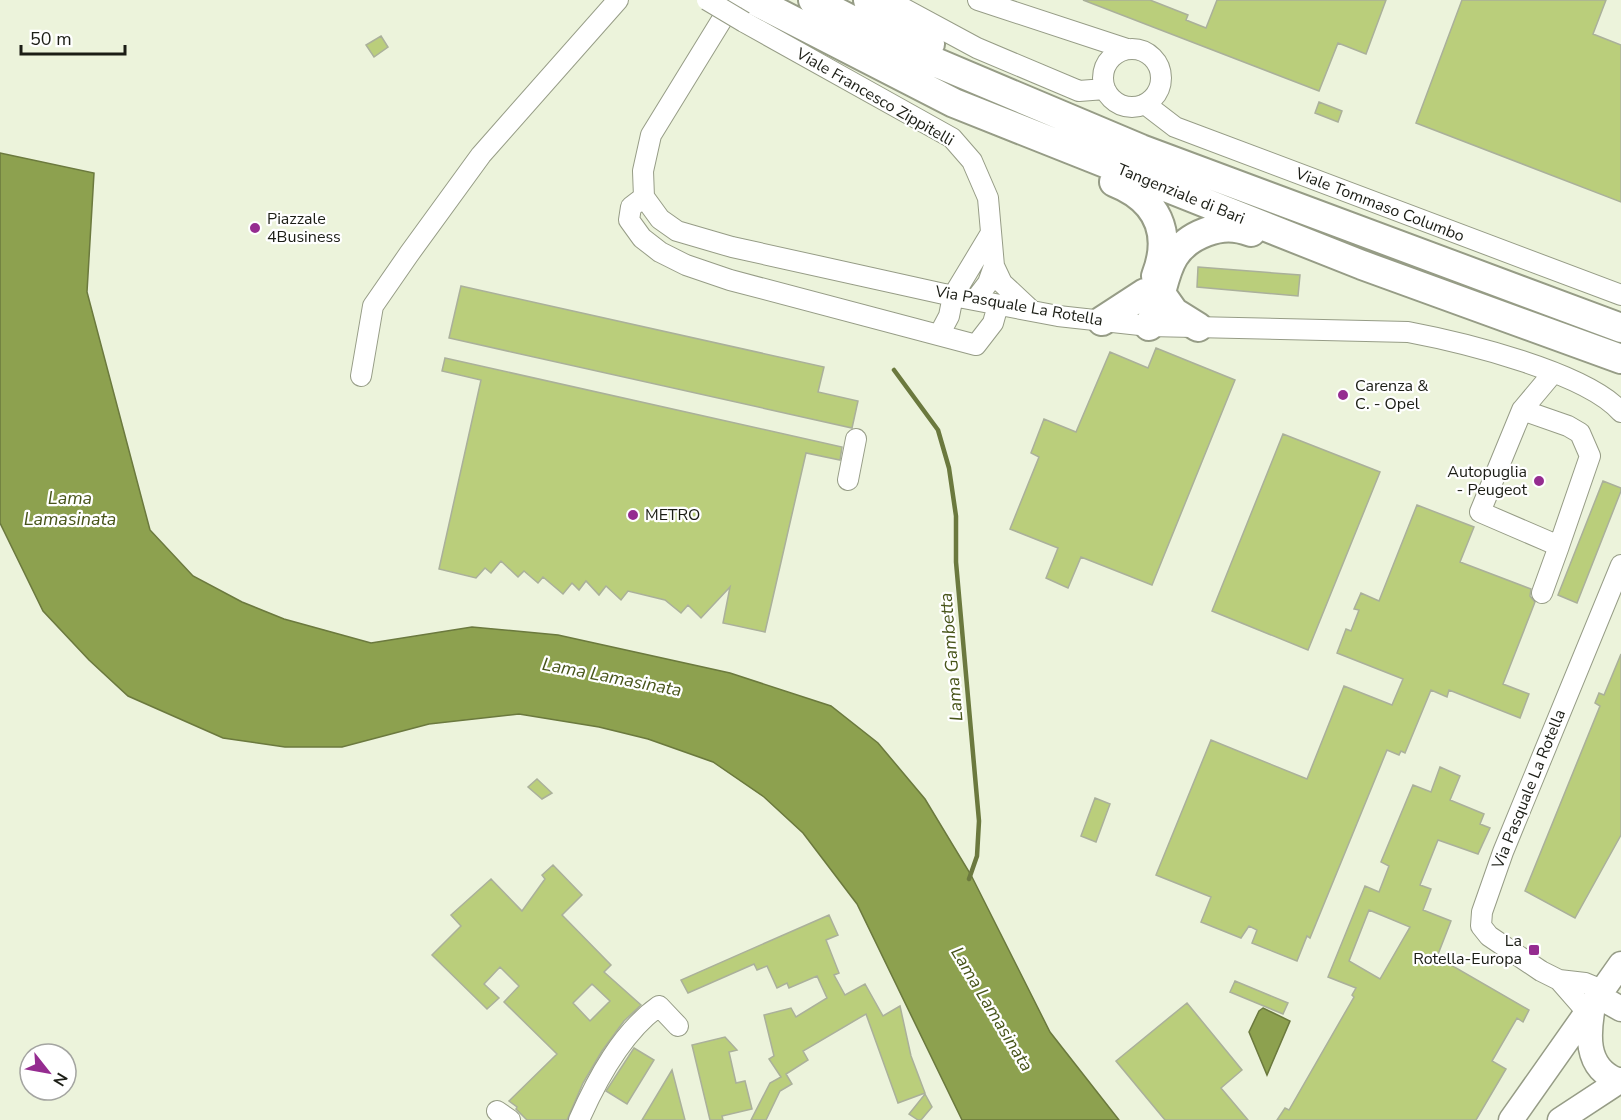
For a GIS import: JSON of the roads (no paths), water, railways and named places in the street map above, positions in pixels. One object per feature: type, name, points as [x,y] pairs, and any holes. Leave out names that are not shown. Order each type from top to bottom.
[{"type":"highway","name":"Tangenziale di Bari","points":[[813,0],[922,57],[1141,149],[1621,328]]},
{"type":"highway","points":[[868,0],[924,41],[1025,87],[1050,112]]},
{"type":"highway","name":"Tangenziale di Bari","points":[[747,6],[954,103],[1064,148],[1362,265],[1621,359]]},
{"type":"highway","points":[[1064,148],[1088,172],[1134,190],[1148,203],[1158,218],[1162,231],[1161,262],[1153,294],[1102,321]]},
{"type":"highway","points":[[1149,326],[1141,304],[1153,294],[1171,259],[1190,238],[1218,227],[1239,227],[1311,255],[1362,265]]},
{"type":"highway","points":[[1153,294],[1174,312],[1198,327]]},
{"type":"main road","points":[[1511,1120],[1621,964]]},
{"type":"main road","points":[[1594,1001],[1605,1000],[1621,1009]]},
{"type":"main road","points":[[1594,1001],[1588,1032],[1590,1048],[1596,1064],[1606,1076],[1621,1080]]},
{"type":"main road","points":[[1560,1120],[1621,1080]]},
{"type":"street","points":[[361,376],[374,306],[385,289],[481,155],[618,0]]},
{"type":"street","name":"Viale Francesco Zippitelli","points":[[707,0],[747,6],[952,138],[972,161],[988,198],[994,266]]},
{"type":"street","points":[[888,0],[977,48],[1079,92],[1105,89]]},
{"type":"street","points":[[978,0],[1088,38],[1144,52],[1158,64],[1161,82],[1152,99],[1136,107],[1117,104],[1105,89],[1103,73],[1105,66],[1118,52],[1126,49]]},
{"type":"street","points":[[747,6],[651,135],[643,171],[644,197],[631,207],[629,220],[642,238],[660,252],[686,265],[730,280],[940,333],[976,345],[993,323],[998,305]]},
{"type":"street","points":[[1088,38],[1101,54],[1105,66]]},
{"type":"street","name":"Viale Tommaso Columbo","points":[[1145,104],[1175,127],[1621,295]]},
{"type":"street","name":"Via Pasquale La Rotella","points":[[644,197],[660,219],[677,231],[701,240],[998,305],[1149,326],[1408,332],[1447,340],[1553,373],[1590,388],[1621,412]]},
{"type":"street","points":[[940,333],[949,316],[953,296],[991,233]]},
{"type":"street","points":[[975,300],[988,283],[994,266]]},
{"type":"street","points":[[994,266],[1002,283],[1031,310]]},
{"type":"street","points":[[1553,373],[1522,410],[1480,512],[1559,546]]},
{"type":"street","points":[[1522,410],[1568,426],[1580,433],[1590,456],[1542,594]]},
{"type":"street","points":[[848,480],[856,438]]},
{"type":"street","name":"Via Pasquale La Rotella","points":[[1594,1001],[1489,936],[1481,926],[1482,912],[1503,852],[1621,565]]},
{"type":"street","points":[[579,1120],[607,1066],[643,1018],[659,1006],[678,1026]]},
{"type":"water","name":"Lama Lamasinata","points":[[0,153],[94,173],[87,292],[150,530],[193,576],[242,602],[284,619],[371,643],[472,627],[558,635],[730,673],[831,706],[878,743],[925,799],[971,875],[1050,1032],[1119,1120],[962,1120],[857,904],[803,833],[764,797],[713,762],[648,739],[599,727],[519,714],[429,724],[342,747],[285,747],[223,738],[128,696],[89,660],[43,611],[0,523]]},
{"type":"water","points":[[1263,1008],[1290,1021],[1267,1075],[1249,1032],[1259,1011]]},
{"type":"waterway","name":"Lama Gambetta","points":[[894,370],[938,430],[949,468],[956,516],[956,562],[979,821],[977,856],[969,879]]},
{"type":"place","name":"Piazzale 4Business","points":[[255,228]]},
{"type":"place","name":"Carenza & C. - Opel","points":[[1343,395]]},
{"type":"place","name":"Autopuglia - Peugeot","points":[[1539,481]]},
{"type":"place","name":"METRO","points":[[633,515]]},
{"type":"place","name":"La Rotella-Europa","points":[[1534,950]]}]
